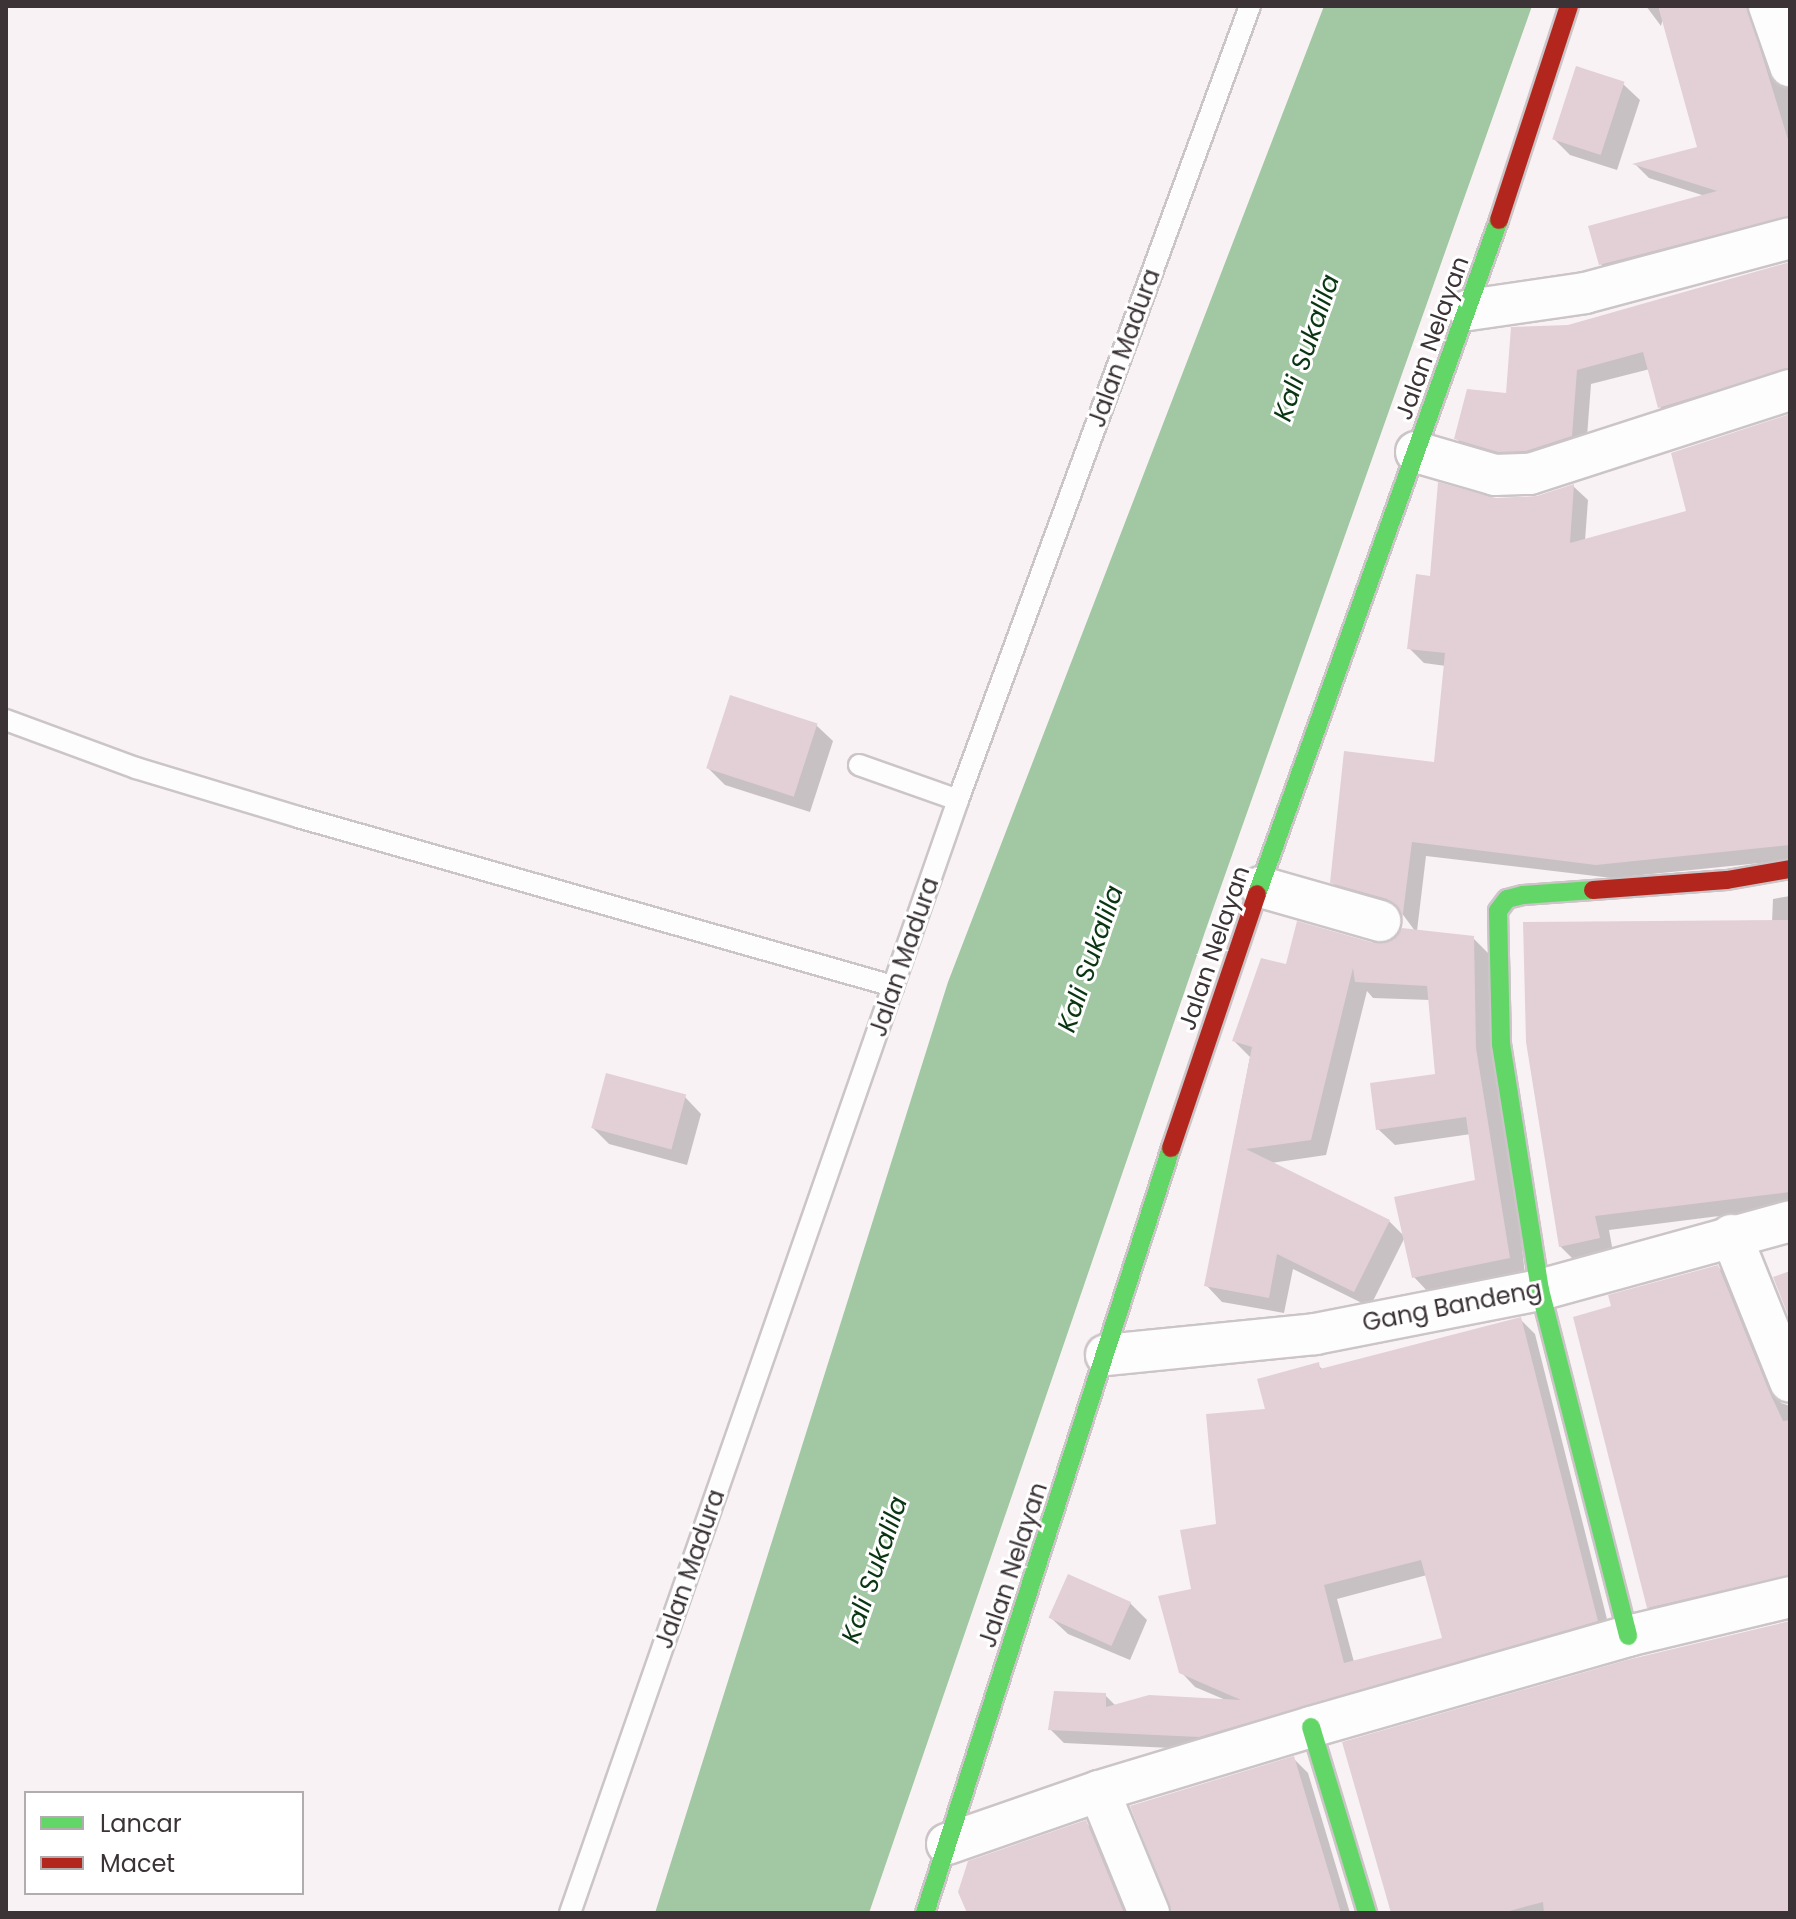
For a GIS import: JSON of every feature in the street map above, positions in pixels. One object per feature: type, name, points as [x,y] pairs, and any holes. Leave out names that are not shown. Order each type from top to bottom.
[{"type":"street","name":"Jalan Nelayan","points":[[925,1913],[1218,1003],[1469,310],[1569,6]]},
{"type":"street","points":[[1769,6],[1790,66]]},
{"type":"street","points":[[1469,310],[1585,293],[1790,238]]},
{"type":"street","points":[[1416,452],[1495,475],[1530,474],[1790,390]]},
{"type":"street","points":[[1628,1636],[1540,1290],[1501,1044],[1500,906],[1523,895],[1727,880],[1790,869]]},
{"type":"street","points":[[1261,887],[1380,921]]},
{"type":"street","name":"Gang Bandeng","points":[[1106,1355],[1315,1334],[1540,1290],[1790,1221]]},
{"type":"street","points":[[1731,1235],[1790,1382]]},
{"type":"street","points":[[947,1844],[1099,1791],[1311,1727],[1628,1636],[1790,1597]]},
{"type":"street","points":[[1311,1727],[1367,1913]]},
{"type":"street","points":[[1099,1791],[1149,1913]]},
{"type":"lane","name":"Jalan Madura","points":[[570,1913],[958,800],[1250,6]]},
{"type":"lane","points":[[6,720],[136,768],[268,808],[893,986]]},
{"type":"lane","points":[[859,765],[958,800]]},
{"type":"water","name":"Kali Sukalila","points":[[1324,6],[1532,6],[1207,926],[869,1913],[655,1913],[948,982]]},
{"type":"building","points":[[1658,6],[1747,6],[1790,146],[1790,216],[1599,265],[1588,226],[1717,191],[1632,164],[1697,147]]},
{"type":"building","points":[[1576,66],[1625,82],[1601,155],[1552,139]]},
{"type":"building","points":[[1790,262],[1790,368],[1658,408],[1643,352],[1577,370],[1572,436],[1526,451],[1498,452],[1454,439],[1467,389],[1506,393],[1511,327],[1568,325]]},
{"type":"building","points":[[1790,414],[1790,845],[1596,865],[1412,842],[1402,921],[1397,906],[1387,899],[1330,883],[1344,751],[1434,762],[1445,653],[1407,649],[1416,574],[1430,576],[1438,482],[1496,498],[1537,496],[1574,484],[1570,543],[1686,511],[1671,453]]},
{"type":"building","points":[[730,695],[817,723],[794,797],[706,768]]},
{"type":"building","points":[[1790,920],[1790,1192],[1595,1216],[1600,1238],[1559,1247],[1526,1042],[1523,922]]},
{"type":"building","points":[[1297,921],[1374,943],[1395,938],[1402,928],[1474,936],[1476,1048],[1510,1258],[1412,1278],[1394,1197],[1475,1180],[1466,1117],[1376,1130],[1370,1083],[1435,1074],[1427,986],[1355,982],[1353,968],[1311,1140],[1246,1149],[1390,1220],[1354,1292],[1277,1254],[1269,1298],[1204,1286],[1252,1047],[1232,1041],[1261,958],[1286,964]]},
{"type":"building","points":[[606,1073],[686,1094],[671,1150],[591,1128]]},
{"type":"building","points":[[1718,1265],[1769,1391],[1783,1421],[1790,1420],[1790,1575],[1647,1608],[1573,1317],[1611,1306],[1608,1295]]},
{"type":"building","points":[[1790,1271],[1790,1320],[1773,1277]]},
{"type":"building","points":[[1521,1317],[1598,1621],[1199,1737],[1048,1730],[1054,1691],[1106,1693],[1106,1707],[1149,1695],[1241,1700],[1179,1673],[1158,1596],[1191,1589],[1180,1530],[1216,1524],[1206,1414],[1265,1409],[1257,1379],[1319,1362],[1320,1369]],"holes":[[[1421,1560],[1442,1638],[1344,1663],[1324,1585]]]},
{"type":"building","points":[[1068,1574],[1131,1602],[1112,1646],[1048,1618]]},
{"type":"building","points":[[1790,1621],[1790,1913],[1544,1913],[1543,1902],[1502,1913],[1391,1913],[1342,1742],[1627,1660]]},
{"type":"building","points":[[1294,1756],[1341,1913],[1172,1913],[1130,1806]]},
{"type":"building","points":[[1086,1820],[1124,1913],[967,1913],[958,1892],[968,1861]]},
{"type":"traffic: fast","points":[[1257,894],[1499,220]]},
{"type":"traffic: fast","points":[[1593,890],[1523,895],[1507,899],[1498,911],[1501,1044],[1540,1290],[1628,1636]]},
{"type":"traffic: fast","points":[[925,1913],[1171,1148]]},
{"type":"traffic: fast","points":[[1311,1727],[1367,1913]]},
{"type":"traffic: jam","points":[[1499,220],[1569,6]]},
{"type":"traffic: jam","points":[[1593,890],[1727,880],[1790,869]]},
{"type":"traffic: jam","points":[[1171,1148],[1257,894]]}]
